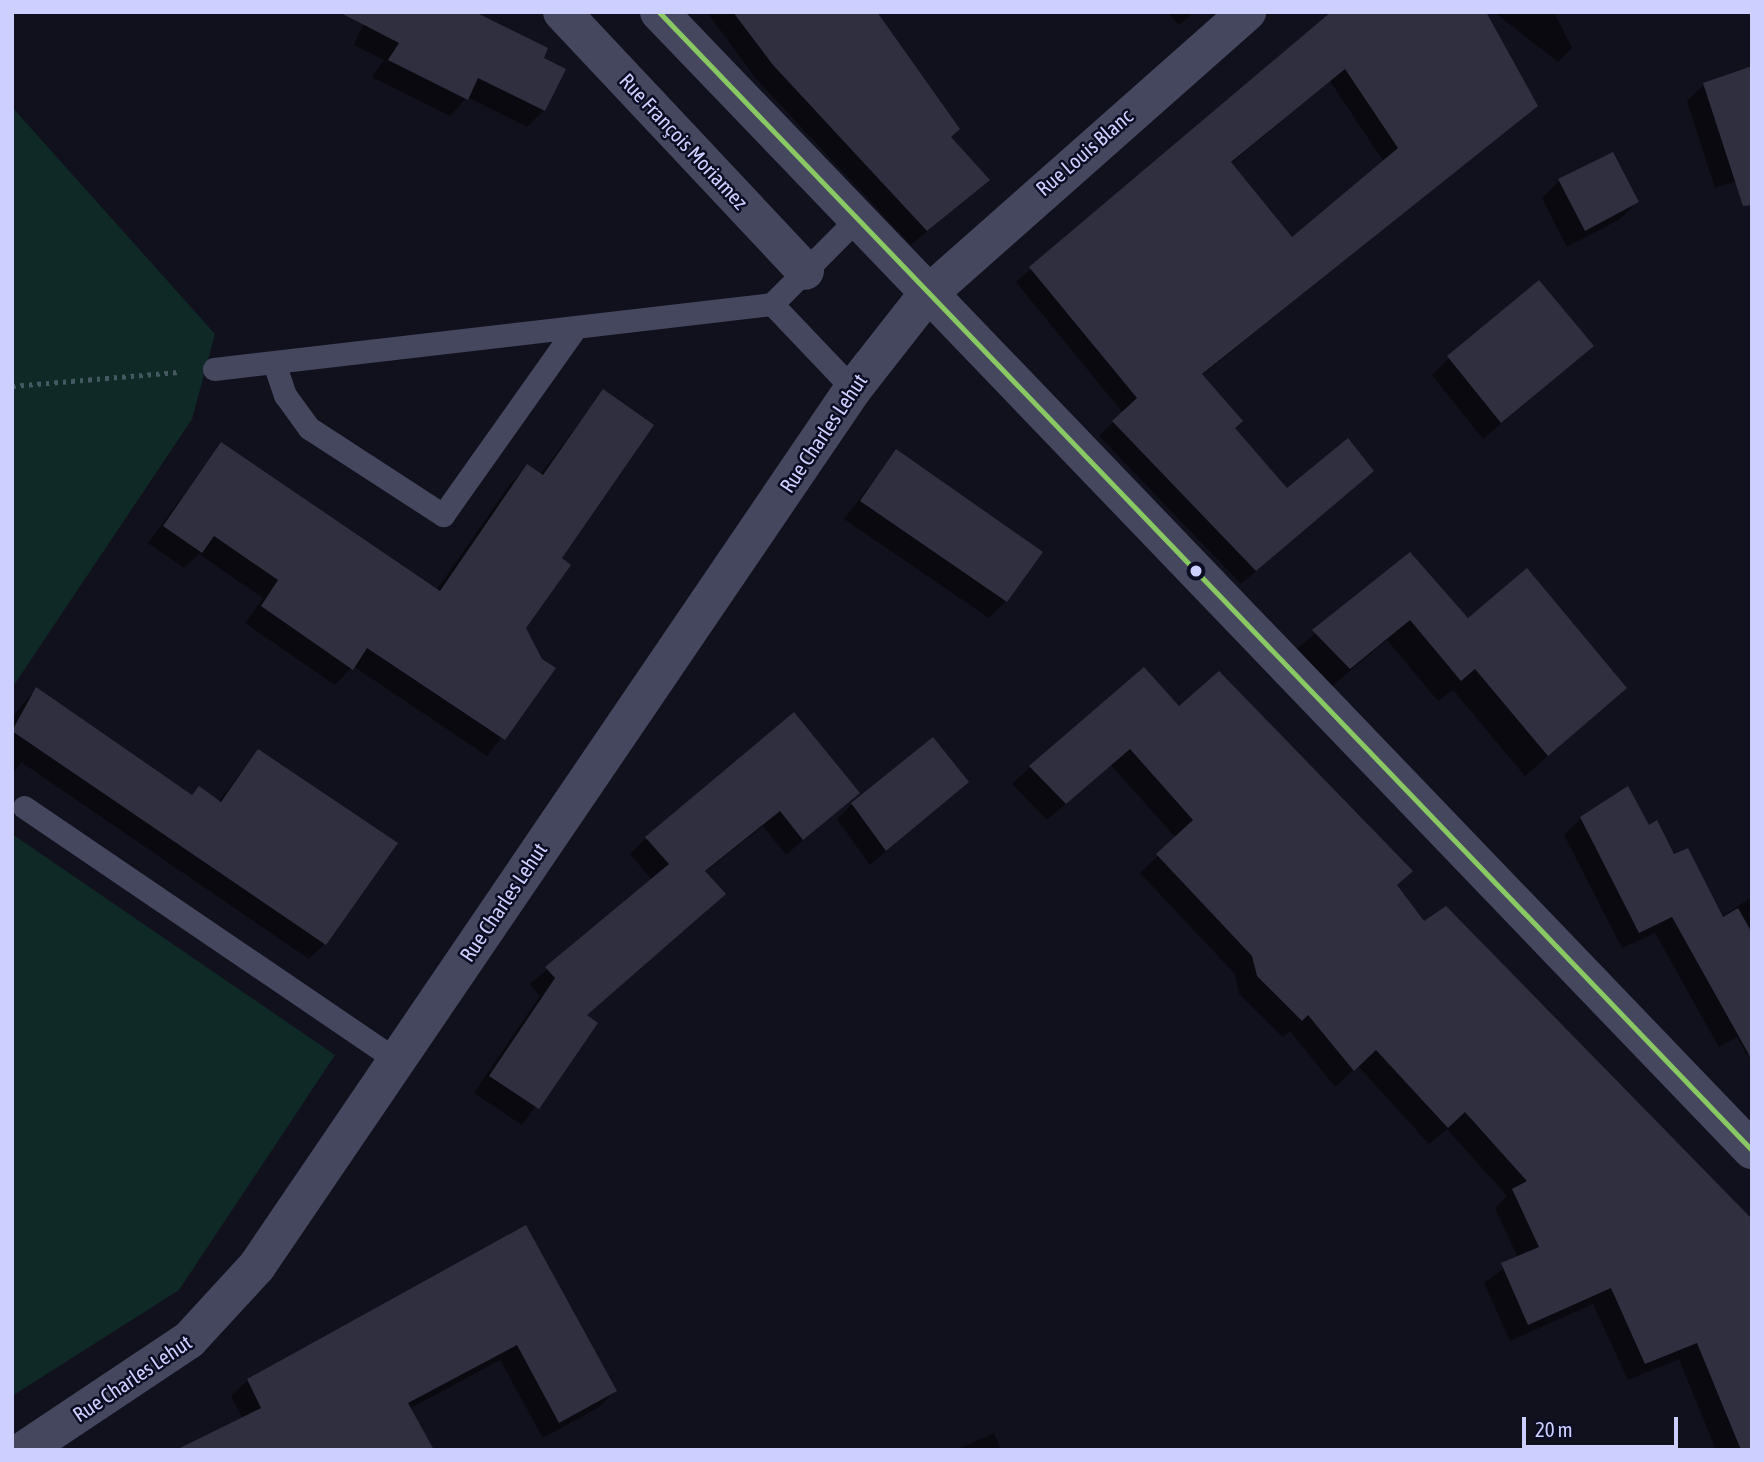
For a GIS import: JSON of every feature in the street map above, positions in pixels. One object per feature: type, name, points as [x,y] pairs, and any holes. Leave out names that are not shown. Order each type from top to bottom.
[{"type":"street","name":"Rue François Moriamez","points":[[562,12],[805,271]]},
{"type":"street","points":[[659,12],[926,296],[1752,1150]]},
{"type":"street","name":"Rue Louis Blanc","points":[[926,296],[1247,12]]},
{"type":"street","name":"Rue Charles Lehut","points":[[24,1450],[162,1361],[214,1319],[257,1266],[853,389],[926,296]]},
{"type":"lane","points":[[214,369],[772,304],[855,222]]},
{"type":"lane","points":[[772,304],[853,389]]},
{"type":"lane","points":[[274,363],[285,394],[309,428],[443,515],[576,327]]},
{"type":"lane","points":[[24,807],[396,1060]]},
{"type":"path","points":[[12,386],[214,369]]},
{"type":"green space","points":[[12,107],[215,334],[192,419],[12,688]]},
{"type":"green space","points":[[12,834],[335,1055],[179,1290],[12,1396]]},
{"type":"building","points":[[339,12],[475,12],[548,48],[544,58],[566,69],[545,111],[478,78],[468,100],[388,60],[399,43]]},
{"type":"building","points":[[733,12],[877,12],[960,129],[951,137],[990,180],[927,231],[773,65]]},
{"type":"building","points":[[1331,12],[1486,12],[1538,106],[1202,374],[1243,421],[1235,428],[1287,488],[1348,438],[1374,471],[1256,571],[1112,421],[1137,398],[1029,267]],"holes":[[[1345,69],[1398,148],[1292,237],[1231,162]]]},
{"type":"building","points":[[1752,66],[1752,205],[1743,206],[1703,83]]},
{"type":"building","points":[[1613,152],[1639,202],[1585,231],[1558,179]]},
{"type":"building","points":[[1539,280],[1594,346],[1501,423],[1447,356]]},
{"type":"building","points":[[603,389],[654,425],[562,558],[571,565],[526,628],[542,659],[556,668],[505,740],[367,648],[353,670],[261,606],[278,580],[214,536],[202,553],[163,526],[221,442],[440,591],[527,464],[543,475]]},
{"type":"building","points":[[896,449],[1043,552],[1007,602],[860,501]]},
{"type":"building","points":[[1410,552],[1468,618],[1527,568],[1627,688],[1548,756],[1475,669],[1461,681],[1410,620],[1350,669],[1312,630]]},
{"type":"building","points":[[1144,667],[1179,706],[1219,671],[1413,871],[1397,885],[1424,921],[1446,906],[1752,1219],[1752,1450],[1741,1450],[1697,1343],[1645,1364],[1611,1288],[1528,1325],[1501,1263],[1539,1247],[1512,1189],[1527,1181],[1465,1112],[1448,1128],[1376,1050],[1354,1071],[1308,1015],[1302,1021],[1257,976],[1252,956],[1156,854],[1193,820],[1130,749],[1066,804],[1029,766]]},
{"type":"building","points":[[36,687],[192,795],[199,786],[221,802],[258,749],[398,843],[326,945],[12,731]]},
{"type":"building","points":[[794,712],[860,793],[803,840],[780,811],[705,871],[726,894],[587,1015],[598,1023],[539,1109],[489,1076],[555,978],[545,967],[669,864],[645,837]]},
{"type":"building","points":[[933,737],[969,782],[886,851],[851,803]]},
{"type":"building","points":[[1628,786],[1649,825],[1657,820],[1674,854],[1688,848],[1723,917],[1738,908],[1752,933],[1752,1060],[1672,917],[1639,933],[1580,817]]},
{"type":"building","points":[[526,1225],[617,1391],[559,1423],[517,1345],[408,1403],[434,1450],[176,1450],[261,1408],[247,1379]]},
{"type":"transit line","points":[[659,12],[1752,1150]]}]
